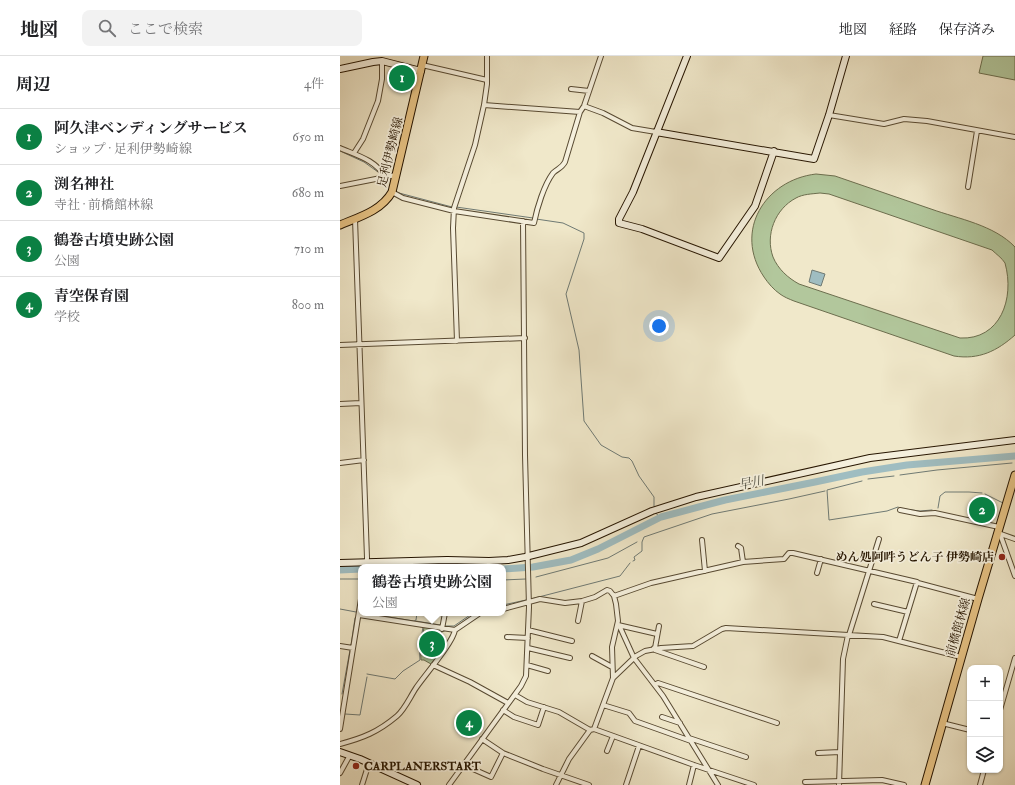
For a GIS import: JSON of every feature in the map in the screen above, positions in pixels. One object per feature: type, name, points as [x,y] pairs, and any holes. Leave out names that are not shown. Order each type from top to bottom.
[{"type":"main road","name":"足利伊勢崎線","points":[[340,225],[379,207],[392,192],[424,56]]},
{"type":"main road","name":"前橋館林線","points":[[927,785],[942,723],[1015,475]]},
{"type":"street","points":[[457,341],[453,228],[454,211],[475,145],[484,105],[487,80],[487,56]]},
{"type":"street","points":[[392,192],[403,198],[454,211],[534,223],[544,191],[553,174],[565,162],[580,112],[584,106],[602,56]]},
{"type":"street","points":[[687,56],[633,192],[618,222],[718,258],[721,257],[755,206],[774,151]]},
{"type":"street","points":[[584,106],[632,128],[814,159],[829,115],[846,56]]},
{"type":"street","points":[[354,153],[362,139],[378,101],[382,79],[382,61]]},
{"type":"street","points":[[340,70],[382,61],[487,80]]},
{"type":"street","points":[[571,89],[589,91]]},
{"type":"street","points":[[484,105],[580,112]]},
{"type":"street","points":[[829,115],[884,124],[904,119],[927,121],[1015,137]]},
{"type":"street","points":[[968,187],[977,131]]},
{"type":"street","points":[[340,148],[368,160],[385,178]]},
{"type":"street","points":[[340,186],[397,175]]},
{"type":"street","points":[[355,218],[364,460],[366,564]]},
{"type":"street","points":[[448,785],[525,680],[527,665],[529,602],[525,455],[523,222]]},
{"type":"street","points":[[340,345],[525,338]]},
{"type":"street","points":[[340,404],[361,403]]},
{"type":"street","points":[[340,562],[366,564],[447,560],[508,560],[528,558],[587,541],[652,511],[696,497],[870,458],[1015,440]]},
{"type":"street","points":[[340,463],[364,460]]},
{"type":"street","points":[[900,510],[920,514],[935,513],[999,531],[1015,540]]},
{"type":"street","points":[[999,531],[1015,576]]},
{"type":"street","points":[[839,783],[843,659],[848,635],[879,539]]},
{"type":"street","points":[[702,540],[705,571]]},
{"type":"street","points":[[738,546],[741,548],[743,562]]},
{"type":"street","points":[[614,596],[651,583],[743,562],[784,559],[789,553],[821,559],[978,599]]},
{"type":"street","points":[[817,573],[821,559]]},
{"type":"street","points":[[899,641],[918,583]]},
{"type":"street","points":[[506,608],[540,599],[565,603],[582,601],[595,597],[607,590],[614,596],[618,625],[612,647],[613,678],[604,705],[592,730],[569,759],[556,785]]},
{"type":"street","points":[[578,621],[582,601]]},
{"type":"street","points":[[874,604],[908,612]]},
{"type":"street","points":[[340,729],[342,697],[359,616]]},
{"type":"street","points":[[365,616],[455,630]]},
{"type":"street","points":[[442,629],[444,616]]},
{"type":"street","points":[[340,744],[370,735],[396,717],[447,645],[455,630],[476,616]]},
{"type":"street","points":[[618,625],[657,634]]},
{"type":"street","points":[[618,625],[634,658],[655,685],[710,770],[718,785]]},
{"type":"street","points":[[655,648],[659,626]]},
{"type":"street","points":[[613,678],[634,658],[645,651],[655,648],[693,646],[726,628],[883,637],[961,657]]},
{"type":"street","points":[[528,630],[572,640]]},
{"type":"street","points":[[508,637],[528,638]]},
{"type":"street","points":[[340,646],[353,648]]},
{"type":"street","points":[[528,648],[570,658]]},
{"type":"street","points":[[655,648],[655,650],[704,667]]},
{"type":"street","points":[[592,656],[612,667]]},
{"type":"street","points":[[1003,701],[1015,658]]},
{"type":"street","points":[[433,665],[470,682],[508,703]]},
{"type":"street","points":[[527,665],[548,671]]},
{"type":"street","points":[[655,685],[658,683],[689,692],[777,723]]},
{"type":"street","points":[[514,695],[527,702],[559,712],[592,730],[754,785]]},
{"type":"street","points":[[604,705],[629,713],[635,721],[746,757]]},
{"type":"street","points":[[503,710],[538,725],[544,707]]},
{"type":"street","points":[[662,717],[680,723]]},
{"type":"street","points":[[942,723],[967,729]]},
{"type":"street","points":[[607,751],[613,736]]},
{"type":"street","points":[[482,739],[503,753],[560,776],[589,785]]},
{"type":"street","points":[[626,785],[639,746]]},
{"type":"street","points":[[340,752],[369,763],[407,783],[417,785]]},
{"type":"street","points":[[818,753],[840,752]]},
{"type":"street","points":[[464,765],[491,777],[503,753]]},
{"type":"street","points":[[340,773],[350,755]]},
{"type":"street","points":[[362,785],[369,763]]},
{"type":"street","points":[[689,785],[694,765]]},
{"type":"street","points":[[980,785],[983,773]]},
{"type":"street","points":[[805,782],[881,783],[904,785]]},
{"type":"green space","points":[[983,56],[1015,56],[1015,80],[979,73]]},
{"type":"green space","points":[[816,174],[835,176],[987,228],[1007,239],[1015,247],[1015,335],[1001,346],[987,353],[972,357],[954,356],[794,301],[780,294],[764,277],[755,260],[752,242],[753,226],[759,210],[769,197],[782,186],[798,178]],"holes":[[[808,194],[829,194],[992,250],[1005,263],[1008,277],[1006,303],[1001,315],[994,325],[985,332],[974,337],[960,338],[799,284],[787,276],[775,261],[771,249],[771,232],[777,216],[782,209],[799,197]]]},
{"type":"green space","points":[[424,627],[446,630],[440,633],[445,647],[431,664],[421,660],[420,641],[422,640]]},
{"type":"water","points":[[812,270],[825,274],[821,286],[809,282]]},
{"type":"waterway","points":[[340,151],[364,162],[378,172]]},
{"type":"waterway","points":[[399,193],[452,207]]},
{"type":"waterway","points":[[456,207],[533,218]]},
{"type":"waterway","points":[[536,219],[563,223],[584,233],[584,239],[566,294],[579,350],[584,421],[601,445],[622,457],[629,458],[632,461],[639,476],[654,497],[654,506]]},
{"type":"waterway","name":"早川","points":[[506,569],[533,567],[571,560],[598,549],[661,517],[725,500],[862,472],[907,465],[1015,456]]},
{"type":"waterway","points":[[900,475],[1012,463]]},
{"type":"waterway","points":[[868,479],[894,476]]},
{"type":"waterway","points":[[862,481],[827,490],[829,520],[887,511],[898,507]]},
{"type":"waterway","points":[[633,561],[635,560],[634,557],[642,551],[642,542],[644,537],[712,514],[825,491]]},
{"type":"waterway","points":[[938,508],[940,496],[945,492],[982,493]]},
{"type":"waterway","points":[[985,494],[1003,503]]},
{"type":"waterway","points":[[904,509],[920,511],[932,510]]},
{"type":"waterway","name":"早川","points":[[656,513],[660,518]]},
{"type":"waterway","points":[[536,577],[608,558],[637,542]]},
{"type":"waterway","points":[[531,599],[620,576],[630,563]]},
{"type":"waterway","name":"早川","points":[[340,570],[358,569]]},
{"type":"waterway","points":[[340,579],[358,579]]},
{"type":"waterway","points":[[506,580],[526,579]]},
{"type":"waterway","points":[[506,604],[526,600]]},
{"type":"waterway","points":[[340,609],[356,612]]},
{"type":"waterway","points":[[383,616],[414,621],[416,620],[417,616]]},
{"type":"waterway","points":[[445,626],[454,626],[469,616]]},
{"type":"waterway","points":[[351,645],[355,618]]},
{"type":"waterway","points":[[416,621],[440,625]]},
{"type":"waterway","points":[[367,674],[395,679],[403,671],[420,660],[419,641],[421,639],[423,627],[410,625]]},
{"type":"waterway","points":[[342,694],[350,650]]},
{"type":"waterway","points":[[345,714],[360,715],[367,677]]},
{"type":"place","name":"阿久津ベンディングサービス","points":[[402,78]]},
{"type":"place","name":"渕名神社","points":[[982,510]]},
{"type":"place","name":"めん処阿吽うどん子 伊勢崎店","points":[[1002,557]]},
{"type":"place","name":"鶴巻古墳史跡公園","points":[[432,644]]},
{"type":"place","name":"青空保育園","points":[[469,723]]},
{"type":"place","name":"CARPLANERSTART","points":[[356,766]]}]
